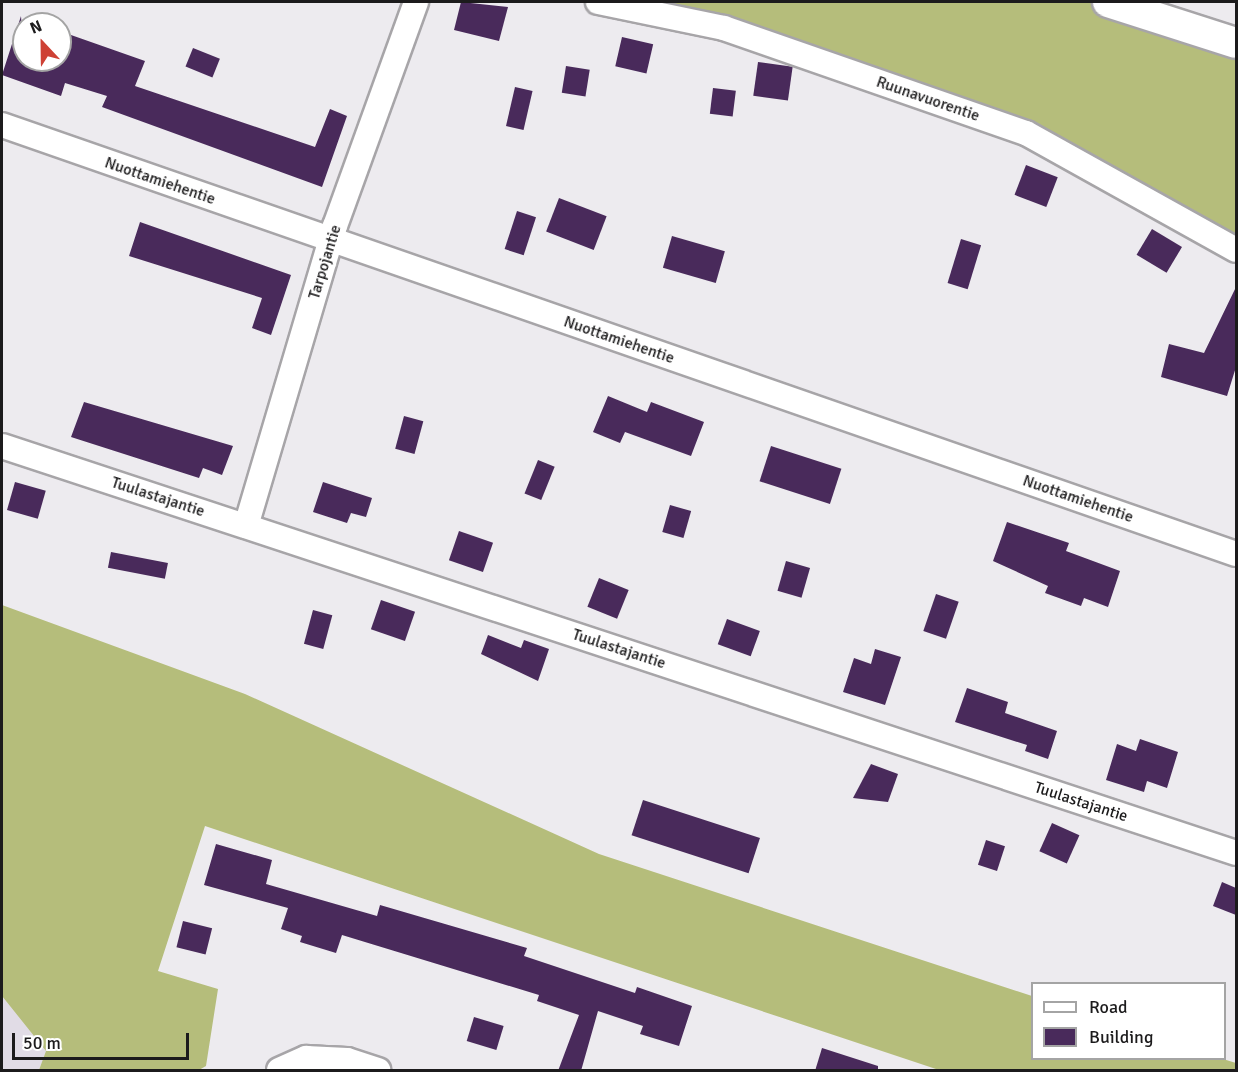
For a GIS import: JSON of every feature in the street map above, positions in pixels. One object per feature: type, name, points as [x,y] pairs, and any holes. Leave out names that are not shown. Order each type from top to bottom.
[{"type":"street","name":"Tarpojantie","points":[[246,526],[330,241],[416,2]]},
{"type":"street","name":"Ruunavuorentie","points":[[598,2],[723,28],[1026,133],[1236,250]]},
{"type":"street","points":[[1108,2],[1236,43]]},
{"type":"street","name":"Nuottamiehentie","points":[[2,125],[330,241],[1236,554]]},
{"type":"street","name":"Tuulastajantie","points":[[2,446],[1236,854]]},
{"type":"street","points":[[279,1071],[306,1058],[347,1060],[378,1071]]},
{"type":"shaded area","points":[[2,996],[46,1051],[39,1070],[2,1070]]},
{"type":"green space","points":[[598,2],[1108,2],[1236,43],[1236,250],[1026,133]]},
{"type":"green space","points":[[2,605],[245,694],[599,854],[1031,996],[1031,1060],[1226,1060],[1236,1063],[1236,1070],[939,1070],[205,826],[158,971],[218,989],[206,1066],[199,1070],[39,1070],[46,1051],[2,996]]},
{"type":"building","points":[[461,2],[508,7],[499,41],[454,30]]},
{"type":"building","points":[[72,35],[145,61],[135,86],[315,147],[330,109],[347,116],[322,187],[102,107],[107,96],[65,83],[61,96],[2,75],[12,44],[12,72],[72,72]]},
{"type":"building","points":[[622,37],[653,44],[646,73],[615,66]]},
{"type":"building","points":[[193,48],[220,59],[212,77],[186,67]]},
{"type":"building","points":[[758,62],[793,67],[788,101],[753,96]]},
{"type":"building","points":[[566,66],[590,70],[585,96],[562,93]]},
{"type":"building","points":[[515,87],[533,91],[524,130],[506,126]]},
{"type":"building","points":[[713,88],[736,91],[733,117],[710,114]]},
{"type":"building","points":[[1026,165],[1058,177],[1046,207],[1015,195]]},
{"type":"building","points":[[559,198],[607,216],[594,250],[546,232]]},
{"type":"building","points":[[517,211],[536,217],[524,255],[505,249]]},
{"type":"building","points":[[140,222],[291,275],[271,335],[252,328],[262,298],[129,256]]},
{"type":"building","points":[[1152,229],[1182,247],[1167,273],[1137,255]]},
{"type":"building","points":[[672,236],[725,251],[716,283],[663,268]]},
{"type":"building","points":[[961,239],[981,245],[968,289],[948,283]]},
{"type":"building","points":[[1236,287],[1236,367],[1227,396],[1161,377],[1169,344],[1204,353]]},
{"type":"building","points":[[608,396],[647,412],[651,402],[704,422],[691,456],[625,432],[620,443],[593,432]]},
{"type":"building","points":[[84,402],[233,446],[222,475],[203,468],[199,478],[71,437]]},
{"type":"building","points":[[404,416],[423,421],[415,454],[395,449]]},
{"type":"building","points":[[771,446],[841,469],[830,504],[760,481]]},
{"type":"building","points":[[538,460],[555,467],[541,500],[525,493]]},
{"type":"building","points":[[15,482],[46,491],[38,519],[7,510]]},
{"type":"building","points":[[323,482],[372,498],[366,517],[351,513],[347,523],[313,512]]},
{"type":"building","points":[[670,505],[691,511],[683,538],[662,532]]},
{"type":"building","points":[[1007,522],[1069,543],[1066,551],[1120,571],[1108,607],[1084,598],[1081,606],[1045,593],[1048,586],[993,561]]},
{"type":"building","points":[[459,531],[493,543],[483,572],[449,560]]},
{"type":"building","points":[[111,552],[168,563],[165,579],[108,568]]},
{"type":"building","points":[[786,561],[810,568],[801,598],[777,591]]},
{"type":"building","points":[[599,578],[629,590],[617,619],[587,607]]},
{"type":"building","points":[[936,594],[959,602],[946,639],[923,631]]},
{"type":"building","points":[[381,600],[415,612],[405,641],[371,629]]},
{"type":"building","points":[[313,610],[332,615],[323,649],[304,644]]},
{"type":"building","points":[[727,619],[760,631],[751,656],[718,644]]},
{"type":"building","points":[[488,635],[521,648],[524,640],[549,649],[538,681],[481,654]]},
{"type":"building","points":[[875,649],[901,657],[885,705],[843,692],[854,658],[871,664]]},
{"type":"building","points":[[967,688],[1008,702],[1005,713],[1057,731],[1048,759],[1025,751],[1027,745],[955,722]]},
{"type":"building","points":[[1140,739],[1178,752],[1167,788],[1147,781],[1144,792],[1106,780],[1117,744],[1136,751]]},
{"type":"building","points":[[871,764],[898,774],[888,802],[853,798]]},
{"type":"building","points":[[643,800],[760,838],[749,873],[632,835]]},
{"type":"building","points":[[1052,823],[1079,835],[1067,864],[1039,851]]},
{"type":"building","points":[[986,840],[1005,846],[997,871],[978,865]]},
{"type":"building","points":[[216,844],[272,860],[266,884],[377,916],[380,905],[527,948],[524,956],[635,993],[637,987],[692,1006],[679,1046],[640,1034],[643,1026],[598,1011],[581,1071],[558,1071],[579,1015],[537,1001],[539,995],[342,935],[336,953],[300,942],[302,936],[281,929],[288,908],[204,885]]},
{"type":"building","points":[[1222,882],[1236,888],[1236,915],[1213,906]]},
{"type":"building","points":[[183,921],[212,928],[206,954],[176,947]]},
{"type":"building","points":[[474,1017],[504,1026],[496,1050],[467,1041]]},
{"type":"building","points":[[822,1048],[878,1066],[878,1071],[815,1071]]}]
